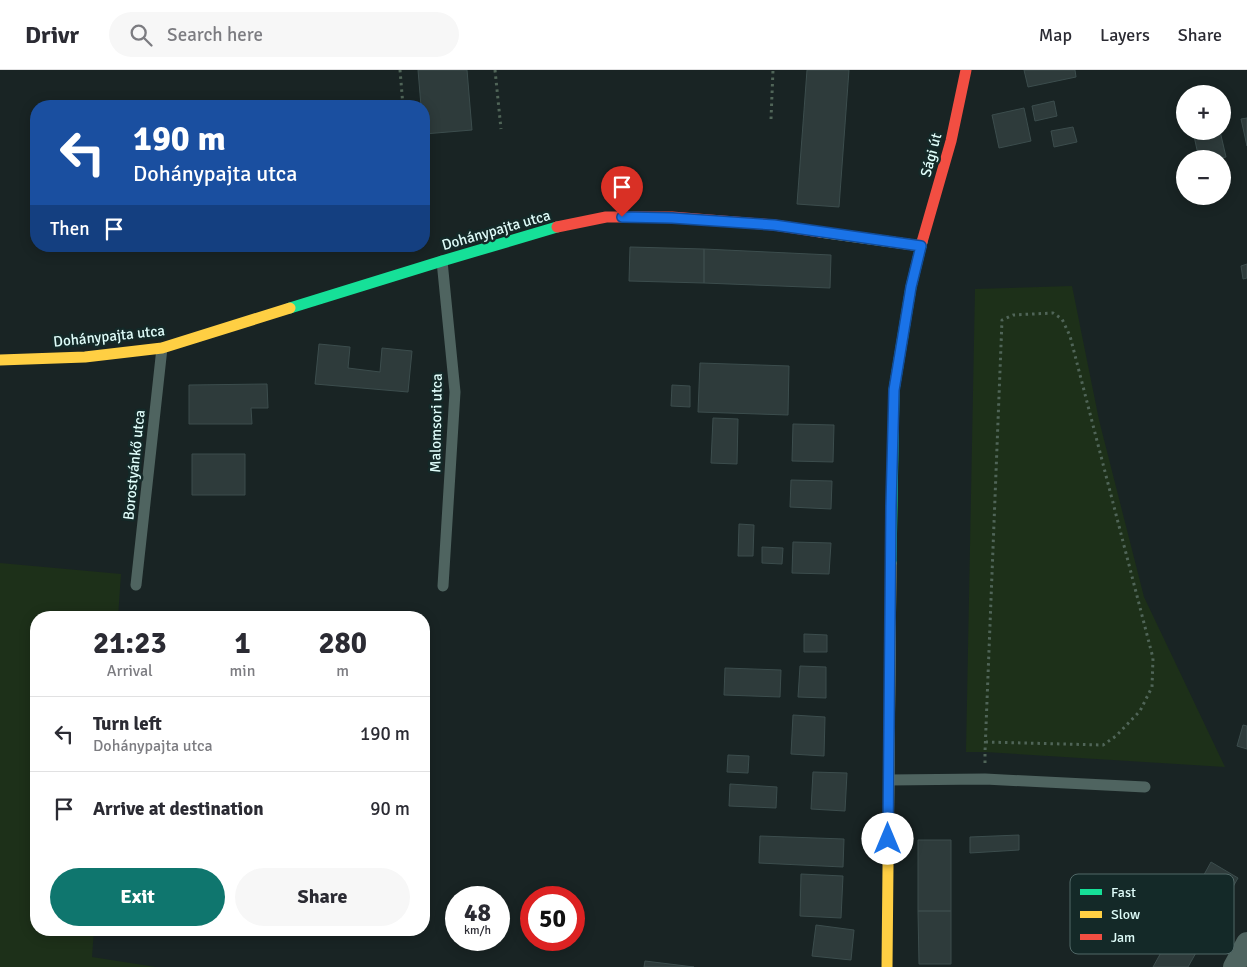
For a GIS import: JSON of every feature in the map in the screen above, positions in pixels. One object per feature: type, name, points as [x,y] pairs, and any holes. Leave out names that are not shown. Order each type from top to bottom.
[{"type":"street","name":"Sági út","points":[[888,967],[891,506],[894,390],[911,287],[951,141],[966,70]]},
{"type":"street","name":"Dohánypajta utca","points":[[0,360],[85,356],[162,348],[442,261],[558,227],[606,217],[672,218],[774,225],[921,246]]},
{"type":"street","points":[[1234,967],[1247,943]]},
{"type":"lane","name":"Malomsori utca","points":[[442,261],[455,392],[443,586]]},
{"type":"lane","name":"Borostyánkő utca","points":[[136,585],[162,348]]},
{"type":"lane","points":[[889,780],[985,779],[1145,787]]},
{"type":"path","points":[[400,70],[402,100]]},
{"type":"path","points":[[495,70],[501,130]]},
{"type":"path","points":[[771,119],[773,70]]},
{"type":"path","points":[[985,779],[986,742],[1002,320],[1013,314],[1053,313],[1062,319],[1070,336],[1153,658],[1152,687],[1140,711],[1116,736],[1104,745],[986,742]]},
{"type":"green space","points":[[1072,286],[1099,420],[1144,597],[1225,767],[966,752],[975,289]]},
{"type":"green space","points":[[0,563],[121,574],[118,611],[30,611],[30,936],[94,936],[92,957],[156,967],[0,967]]},
{"type":"building","points":[[418,70],[467,70],[472,130],[430,134],[430,100],[420,100]]},
{"type":"building","points":[[807,70],[849,70],[839,207],[797,204]]},
{"type":"building","points":[[1024,70],[1075,70],[1076,77],[1028,87]]},
{"type":"building","points":[[1054,101],[1057,116],[1035,121],[1032,106]]},
{"type":"building","points":[[1024,108],[1031,141],[999,148],[992,115]]},
{"type":"building","points":[[1247,118],[1247,146],[1241,119]]},
{"type":"building","points":[[1073,127],[1077,142],[1054,147],[1051,131]]},
{"type":"building","points":[[1195,140],[1222,140],[1224,150],[1197,150]]},
{"type":"building","points":[[630,247],[704,249],[704,283],[629,281]]},
{"type":"building","points":[[704,249],[831,255],[830,288],[704,283]]},
{"type":"building","points":[[1247,264],[1247,278],[1243,279],[1241,266]]},
{"type":"building","points":[[319,344],[350,347],[348,368],[380,372],[382,348],[412,351],[408,392],[315,384]]},
{"type":"building","points":[[700,363],[789,366],[788,415],[698,412]]},
{"type":"building","points":[[267,384],[268,408],[251,408],[252,424],[189,424],[189,385]]},
{"type":"building","points":[[672,385],[690,386],[690,407],[671,406]]},
{"type":"building","points":[[713,418],[738,419],[737,464],[711,463]]},
{"type":"building","points":[[793,424],[834,425],[833,462],[792,461]]},
{"type":"building","points":[[192,454],[245,454],[245,495],[192,495]]},
{"type":"building","points":[[791,480],[832,481],[831,509],[790,507]]},
{"type":"building","points":[[739,524],[754,525],[753,556],[738,556]]},
{"type":"building","points":[[793,542],[831,543],[829,574],[792,573]]},
{"type":"building","points":[[762,547],[783,548],[782,564],[762,563]]},
{"type":"building","points":[[804,634],[827,635],[827,652],[804,652]]},
{"type":"building","points":[[800,666],[826,667],[826,698],[798,697]]},
{"type":"building","points":[[725,668],[781,670],[780,697],[724,695]]},
{"type":"building","points":[[793,715],[825,717],[824,756],[791,754]]},
{"type":"building","points":[[1243,725],[1247,726],[1247,749],[1237,746]]},
{"type":"building","points":[[728,755],[749,756],[748,773],[727,772]]},
{"type":"building","points":[[813,772],[847,773],[845,811],[811,809]]},
{"type":"building","points":[[730,784],[777,787],[776,808],[729,806]]},
{"type":"building","points":[[1019,835],[1019,850],[970,853],[970,837]]},
{"type":"building","points":[[760,836],[844,839],[843,867],[759,863]]},
{"type":"building","points":[[918,840],[951,840],[951,911],[918,911]]},
{"type":"building","points":[[1211,862],[1231,874],[1204,874]]},
{"type":"building","points":[[801,874],[843,876],[841,918],[800,916]]},
{"type":"building","points":[[1234,876],[1238,878],[1234,885]]},
{"type":"building","points":[[918,911],[951,911],[951,964],[919,964]]},
{"type":"building","points":[[816,925],[854,930],[851,960],[812,956]]},
{"type":"building","points":[[1160,954],[1195,954],[1188,967],[1153,967]]},
{"type":"building","points":[[645,961],[694,967],[644,967]]},
{"type":"traffic: fast","points":[[290,308],[557,227]]},
{"type":"traffic: fast","points":[[891,563],[894,390],[911,287],[922,242]]},
{"type":"traffic: slow","points":[[820,232],[921,246]]},
{"type":"traffic: slow","points":[[0,360],[85,357],[162,348],[290,308]]},
{"type":"traffic: slow","points":[[887,967],[891,563]]},
{"type":"traffic: jam","points":[[922,242],[951,141],[966,70]]},
{"type":"traffic: jam","points":[[557,227],[606,217],[672,217],[774,225],[820,232]]},
{"type":"route","points":[[622,217],[672,218],[774,225],[921,246],[911,287],[894,390],[888,839]]}]
